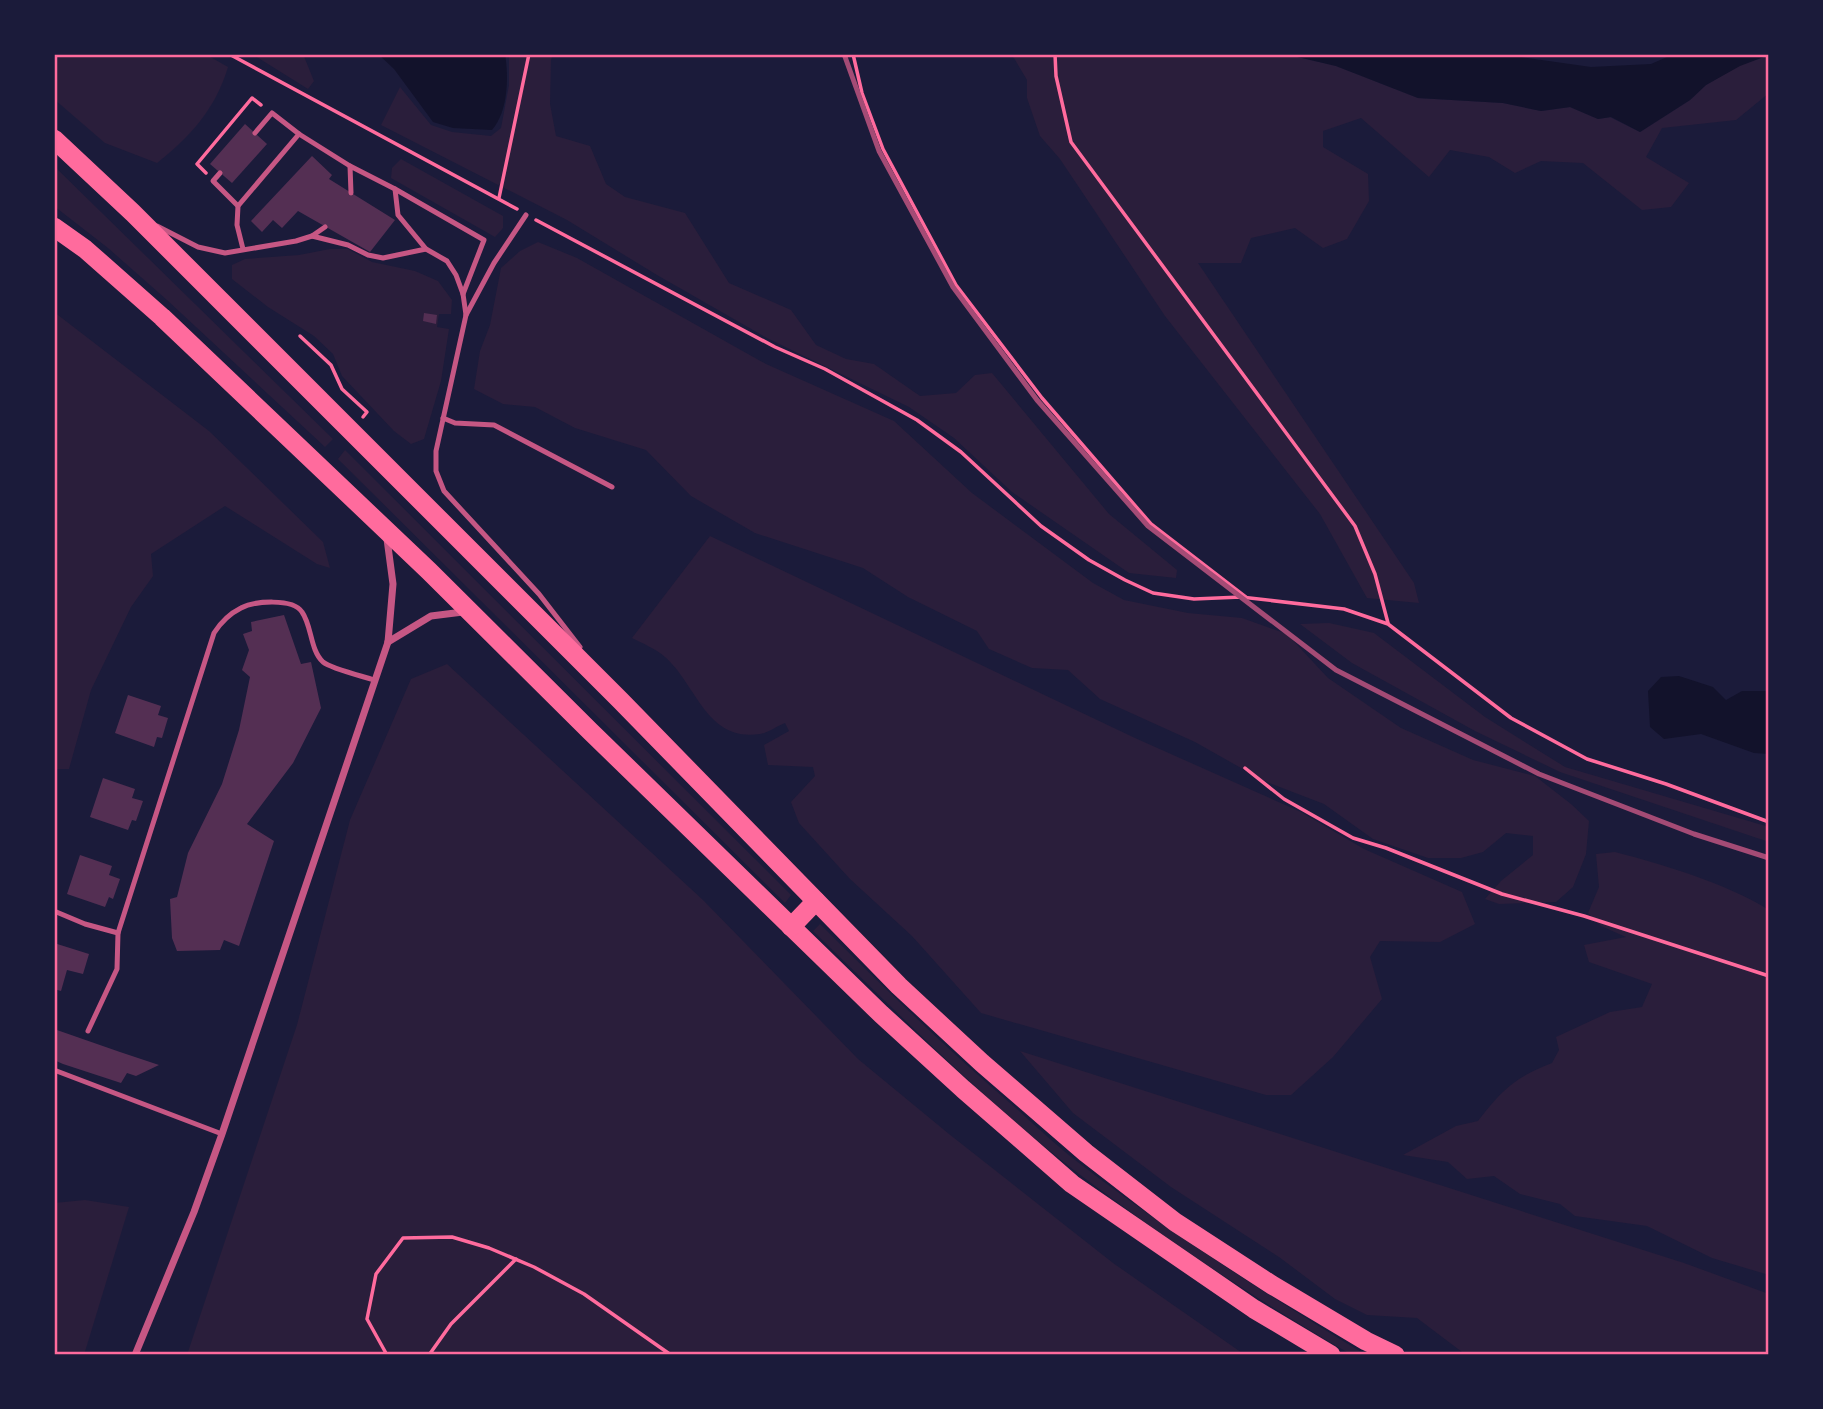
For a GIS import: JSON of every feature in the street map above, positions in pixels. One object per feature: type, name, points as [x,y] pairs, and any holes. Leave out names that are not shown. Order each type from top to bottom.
[{"type":"highway","points":[[54,139],[133,213],[620,700],[899,986],[982,1063],[1086,1153],[1175,1222],[1250,1271],[1366,1341],[1395,1355]]},
{"type":"highway","points":[[54,227],[85,249],[162,317],[963,1089],[1072,1184],[1254,1309],[1331,1355]]},
{"type":"highway","points":[[791,926],[816,901]]},
{"type":"street","points":[[135,1355],[194,1212],[222,1134],[388,642],[393,584],[386,531]]},
{"type":"street","points":[[388,642],[431,615],[469,611]]},
{"type":"lane","points":[[255,133],[272,113],[299,134],[350,166],[395,188],[484,240],[463,294]]},
{"type":"lane","points":[[243,249],[237,225],[238,206],[299,134]]},
{"type":"lane","points":[[350,166],[351,192]]},
{"type":"lane","points":[[220,173],[213,181],[238,206]]},
{"type":"lane","points":[[395,188],[398,215],[426,249],[447,261],[456,275],[463,294],[466,315]]},
{"type":"lane","points":[[133,213],[198,247],[225,253],[296,241],[312,236],[326,227]]},
{"type":"lane","points":[[526,215],[494,263],[466,315],[436,451],[436,471],[444,491],[539,594],[620,700]]},
{"type":"lane","points":[[312,236],[348,244],[368,255],[383,258],[426,249]]},
{"type":"lane","points":[[443,418],[455,423],[494,425],[612,487]]},
{"type":"lane","points":[[89,1031],[117,969],[118,933],[214,634],[221,622],[243,607],[282,602],[293,604],[302,612],[324,663],[374,680]]},
{"type":"lane","points":[[54,911],[85,924],[118,933]]},
{"type":"lane","points":[[54,1070],[222,1134]]},
{"type":"path","points":[[229,54],[526,215],[775,347],[835,374],[918,420],[961,452],[1041,526],[1125,580],[1153,593],[1194,600],[1247,598],[1344,609],[1388,624],[1511,718],[1587,759],[1666,783],[1769,822]]},
{"type":"path","points":[[499,198],[529,54]]},
{"type":"path","points":[[853,54],[862,93],[883,149],[956,285],[1042,398],[1151,524],[1247,598]]},
{"type":"path","points":[[1055,54],[1056,76],[1071,142],[1355,526],[1375,574],[1388,624]]},
{"type":"path","points":[[213,181],[197,164],[251,98],[272,113]]},
{"type":"path","points":[[1245,768],[1284,799],[1353,838],[1399,853],[1502,894],[1584,916],[1769,976]]},
{"type":"path","points":[[387,1355],[367,1319],[376,1274],[403,1238],[452,1237],[516,1259],[584,1294],[671,1355]]},
{"type":"path","points":[[429,1355],[451,1324],[516,1259]]},
{"type":"shaded area","points":[[54,54],[205,54],[228,67],[209,109],[191,132],[157,163],[105,143],[54,99]]},
{"type":"shaded area","points":[[252,54],[303,54],[314,81],[308,89]]},
{"type":"shaded area","points":[[378,54],[505,54],[506,94],[497,123],[492,130],[453,128],[433,122],[394,69]]},
{"type":"shaded area","points":[[509,54],[553,54],[550,104],[556,136],[590,146],[606,184],[625,197],[685,213],[729,283],[791,310],[816,345],[846,359],[874,364],[920,396],[956,393],[975,375],[992,373],[1109,514],[1177,570],[1176,578],[1129,573],[1012,492],[954,438],[909,407],[767,338],[567,220],[381,125],[400,87],[431,125],[452,132],[491,136],[501,128],[509,85]]},
{"type":"shaded area","points":[[1008,54],[1285,54],[1336,66],[1418,98],[1503,103],[1541,111],[1570,107],[1598,119],[1610,117],[1640,132],[1690,100],[1706,85],[1740,65],[1769,55],[1769,93],[1736,120],[1662,128],[1646,157],[1689,183],[1671,207],[1642,210],[1583,163],[1541,161],[1515,173],[1489,157],[1450,150],[1429,177],[1361,118],[1323,131],[1323,147],[1368,174],[1369,201],[1347,239],[1323,248],[1295,228],[1251,238],[1241,263],[1198,263],[1414,583],[1419,603],[1367,598],[1320,514],[1165,316],[1060,159],[1040,136],[1027,98],[1027,80],[1014,58]]},
{"type":"shaded area","points":[[1285,54],[1500,54],[1591,67],[1651,64],[1674,54],[1769,55],[1740,66],[1706,85],[1690,100],[1640,132],[1611,117],[1598,119],[1570,107],[1541,111],[1503,103],[1418,98],[1336,66]]},
{"type":"shaded area","points":[[401,159],[503,216],[503,228],[495,237],[391,178],[392,168]]},
{"type":"shaded area","points":[[54,166],[333,439],[325,447],[167,300],[108,248],[54,206]]},
{"type":"shaded area","points":[[538,242],[577,258],[766,364],[894,421],[972,493],[1093,583],[1124,600],[1188,613],[1242,618],[1287,634],[1328,678],[1401,728],[1473,760],[1535,776],[1589,821],[1586,854],[1573,887],[1556,902],[1499,904],[1485,899],[1501,881],[1533,855],[1533,836],[1506,833],[1483,852],[1461,858],[1428,858],[1373,839],[1324,804],[1264,781],[1195,742],[1100,699],[1068,670],[1032,668],[989,649],[977,631],[908,597],[863,568],[755,533],[691,496],[646,450],[575,428],[535,407],[503,404],[474,389],[480,351],[490,325],[501,268],[520,251]]},
{"type":"shaded area","points":[[330,249],[348,249],[372,262],[415,271],[438,281],[452,300],[451,314],[439,314],[437,327],[449,329],[441,381],[424,439],[411,444],[394,431],[342,376],[333,354],[314,336],[268,307],[232,279],[232,265],[245,259],[299,255]]},
{"type":"shaded area","points":[[54,312],[209,431],[323,542],[330,568],[317,564],[225,506],[151,554],[153,576],[131,607],[91,690],[69,769],[54,769]]},
{"type":"shaded area","points":[[345,450],[791,895],[785,903],[338,459]]},
{"type":"shaded area","points":[[710,536],[1135,738],[1301,812],[1364,849],[1462,892],[1475,924],[1440,942],[1380,941],[1370,957],[1382,999],[1333,1057],[1291,1095],[1266,1095],[981,1013],[912,936],[850,879],[799,823],[791,802],[815,776],[813,767],[768,765],[764,745],[789,731],[785,723],[760,734],[742,734],[727,729],[704,709],[665,657],[632,638]]},
{"type":"shaded area","points":[[1329,623],[1374,633],[1485,717],[1565,767],[1769,827],[1769,842],[1560,772],[1475,731],[1352,663],[1300,624]]},
{"type":"shaded area","points":[[447,664],[703,900],[858,1059],[1113,1263],[1245,1355],[187,1355],[297,1025],[350,820],[411,679]]},
{"type":"shaded area","points":[[1679,676],[1713,687],[1726,700],[1742,691],[1769,691],[1769,754],[1754,753],[1701,734],[1664,739],[1650,727],[1648,691],[1661,677]]},
{"type":"shaded area","points":[[1615,852],[1714,883],[1769,910],[1769,1275],[1712,1258],[1647,1226],[1575,1216],[1560,1204],[1520,1194],[1494,1176],[1467,1179],[1448,1162],[1403,1155],[1456,1126],[1478,1121],[1510,1086],[1552,1063],[1559,1050],[1556,1037],[1610,1012],[1642,1007],[1652,984],[1589,962],[1584,945],[1626,937],[1601,926],[1588,913],[1599,887],[1596,854]]},
{"type":"shaded area","points":[[820,924],[942,1042],[1074,1159],[1187,1241],[1366,1355],[1352,1355],[1247,1291],[1079,1174],[1009,1117],[910,1025],[813,931]]},
{"type":"shaded area","points":[[1020,1051],[1684,1263],[1769,1294],[1769,1355],[1466,1355],[1417,1318],[1367,1315],[1335,1299],[1279,1257],[1171,1187],[1073,1113]]},
{"type":"shaded area","points":[[85,1200],[129,1207],[84,1355],[54,1355],[54,1203]]},
{"type":"building","points":[[245,124],[267,144],[232,183],[210,164]]},
{"type":"building","points":[[312,156],[332,175],[329,179],[395,220],[370,252],[298,211],[282,228],[273,220],[262,232],[251,221]]},
{"type":"building","points":[[424,313],[437,315],[436,324],[423,321]]},
{"type":"building","points":[[284,615],[301,664],[311,662],[321,708],[293,763],[247,824],[274,841],[239,946],[224,940],[220,950],[177,951],[172,938],[170,899],[177,897],[188,853],[222,784],[239,730],[250,677],[242,670],[249,650],[243,634],[252,631],[251,622]]},
{"type":"building","points":[[128,695],[161,706],[158,715],[168,718],[162,738],[157,737],[154,747],[115,733]]},
{"type":"building","points":[[103,778],[135,789],[132,798],[143,801],[136,821],[132,820],[128,830],[90,817]]},
{"type":"building","points":[[80,855],[112,866],[109,875],[120,879],[113,899],[109,897],[105,907],[67,894]]},
{"type":"building","points":[[54,943],[89,954],[83,974],[67,970],[61,991],[54,989]]},
{"type":"building","points":[[54,1029],[159,1065],[136,1076],[127,1073],[121,1083],[63,1064],[54,1060]]},
{"type":"railway","points":[[844,54],[879,151],[953,287],[1037,400],[1148,526],[1336,670],[1539,774],[1694,834],[1769,858]]}]
